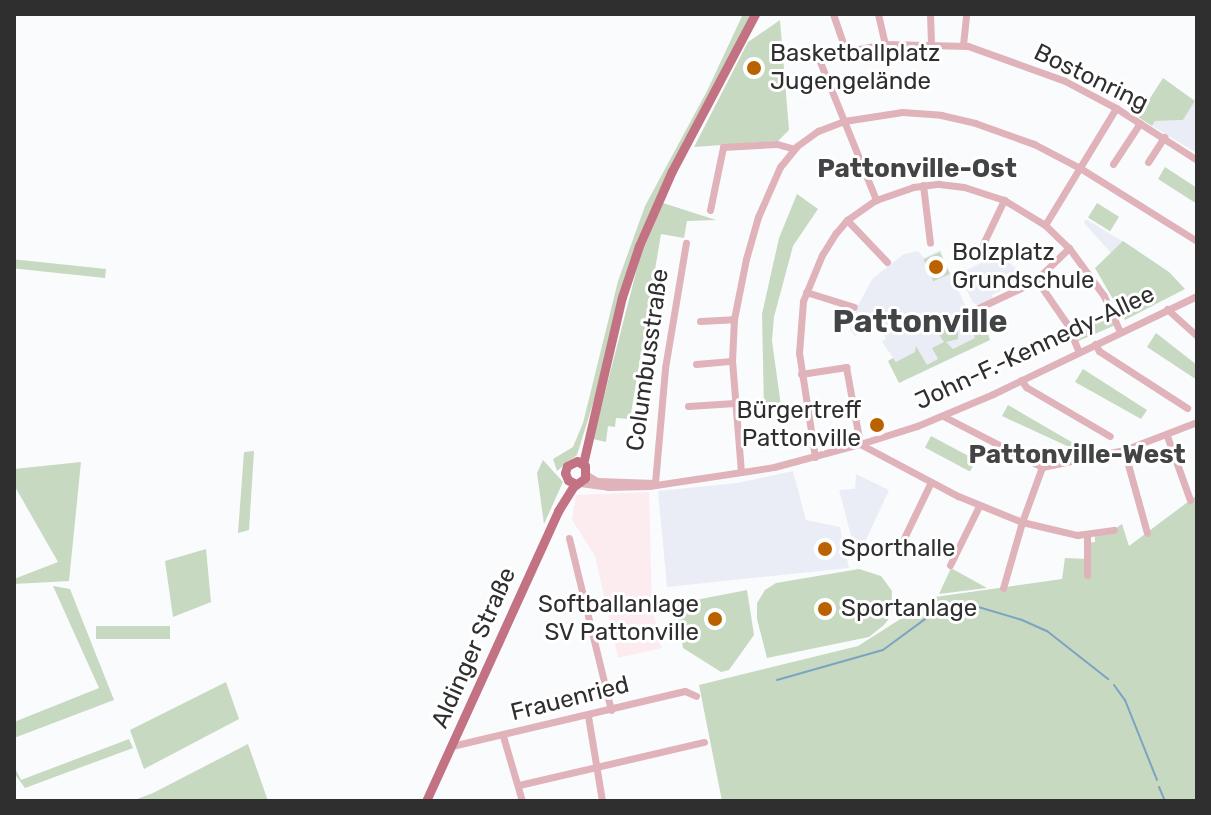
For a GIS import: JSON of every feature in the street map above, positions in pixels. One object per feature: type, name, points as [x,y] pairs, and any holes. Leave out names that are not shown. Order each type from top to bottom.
[{"type":"main road","name":"Aldinger Straße","points":[[426,801],[558,511],[578,480],[565,469],[578,463],[586,441],[627,278],[644,232],[755,14]]},
{"type":"main road","points":[[578,463],[578,480]]},
{"type":"street","points":[[833,14],[845,49]]},
{"type":"street","points":[[878,14],[885,44]]},
{"type":"street","points":[[930,14],[931,43]]},
{"type":"street","points":[[963,45],[966,14]]},
{"type":"street","name":"Bostonring","points":[[844,121],[817,55],[885,44],[963,45],[1065,81],[1116,108],[1197,160]]},
{"type":"street","points":[[1045,225],[1116,108]]},
{"type":"street","points":[[741,472],[732,361],[734,319],[757,220],[780,167],[794,149],[818,131],[844,121],[902,112],[943,115],[1034,144],[1080,168],[1197,241]]},
{"type":"street","points":[[844,121],[876,200]]},
{"type":"street","points":[[1113,164],[1140,123]]},
{"type":"street","points":[[1148,162],[1164,137]]},
{"type":"street","points":[[710,210],[723,147],[777,144],[794,149]]},
{"type":"street","points":[[923,185],[930,243]]},
{"type":"street","points":[[815,457],[801,374],[799,337],[806,292],[822,255],[847,220],[876,200],[923,185],[964,187],[1004,200],[1045,225],[1069,248],[1104,296],[1120,332]]},
{"type":"street","points":[[983,244],[1004,200]]},
{"type":"street","points":[[847,220],[887,262]]},
{"type":"street","name":"Columbusstraße","points":[[655,483],[665,368],[686,243]]},
{"type":"street","points":[[974,310],[1036,279],[1069,248]]},
{"type":"street","points":[[1036,279],[1067,324],[1079,352]]},
{"type":"street","points":[[806,292],[854,307]]},
{"type":"street","name":"John-F.-Kennedy-Allee","points":[[578,480],[608,487],[655,483],[741,472],[860,444],[943,416],[1197,296]]},
{"type":"street","points":[[1167,309],[1197,336]]},
{"type":"street","points":[[700,321],[734,319]]},
{"type":"street","points":[[1095,344],[1099,351],[1187,408]]},
{"type":"street","points":[[696,364],[732,361]]},
{"type":"street","points":[[801,374],[846,367],[860,444],[979,506],[1054,532],[1087,535],[1114,530]]},
{"type":"street","points":[[1021,380],[1026,387],[1110,436]]},
{"type":"street","points":[[688,406],[735,403]]},
{"type":"street","points":[[943,416],[1042,467],[1124,450],[1197,422]]},
{"type":"street","points":[[1167,436],[1190,500]]},
{"type":"street","points":[[1124,450],[1147,533]]},
{"type":"street","points":[[1003,588],[1042,467]]},
{"type":"street","points":[[904,538],[931,482]]},
{"type":"street","points":[[950,565],[979,506]]},
{"type":"street","points":[[1087,535],[1087,575]]},
{"type":"street","points":[[569,538],[611,710]]},
{"type":"street","name":"Frauenried","points":[[452,746],[685,691],[696,696]]},
{"type":"street","points":[[588,716],[602,801]]},
{"type":"street","points":[[503,736],[522,801]]},
{"type":"street","points":[[519,785],[704,742]]},
{"type":"shaded area","points":[[1195,101],[1197,153],[1152,126],[1155,121],[1183,120]]},
{"type":"shaded area","points":[[1086,219],[1135,249],[1112,254],[1084,223]]},
{"type":"shaded area","points":[[940,250],[981,340],[906,376],[882,342],[886,338],[876,325],[855,336],[850,330],[857,307],[873,278],[904,254],[918,251],[924,258]]},
{"type":"shaded area","points":[[998,254],[1028,278],[992,295],[993,299],[979,305],[973,303],[959,274]]},
{"type":"shaded area","points":[[793,471],[806,520],[840,527],[849,568],[667,587],[658,491],[737,483]]},
{"type":"shaded area","points":[[856,474],[889,490],[860,553],[855,551],[839,490],[855,489]]},
{"type":"shaded area","points":[[649,492],[652,607],[662,648],[618,658],[595,556],[572,520],[576,495]]},
{"type":"green space","points":[[743,14],[754,14],[657,198],[577,455],[557,471],[553,459],[573,447],[583,423],[618,281],[645,206],[707,91]]},
{"type":"green space","points":[[780,20],[789,130],[778,141],[694,147],[748,42]]},
{"type":"green space","points":[[1163,78],[1195,101],[1183,120],[1155,121],[1152,126],[1138,117]]},
{"type":"green space","points":[[1165,167],[1197,188],[1197,204],[1158,179]]},
{"type":"green space","points":[[797,194],[818,209],[793,246],[774,317],[772,341],[781,406],[764,410],[762,314],[779,238]]},
{"type":"green space","points":[[663,203],[716,220],[687,221],[684,238],[661,234],[630,419],[616,418],[615,427],[608,426],[606,442],[593,439],[640,257]]},
{"type":"green space","points":[[1097,203],[1119,217],[1110,231],[1088,217]]},
{"type":"green space","points":[[1123,241],[1169,272],[1185,289],[1125,320],[1095,268]]},
{"type":"green space","name":"Bolzplatz Grundschule","points":[[940,252],[950,274],[933,281],[924,259]]},
{"type":"green space","points":[[14,259],[106,269],[105,278],[14,268]]},
{"type":"green space","points":[[1108,312],[1114,326],[1077,341],[1071,328]]},
{"type":"green space","points":[[970,314],[973,319],[982,316],[990,340],[899,383],[888,361],[893,358],[896,362],[915,352],[916,346],[927,365],[938,359],[932,348],[944,342],[937,332],[944,324],[958,331],[958,339],[946,342],[953,349],[975,338],[965,316]]},
{"type":"green space","points":[[1156,333],[1197,365],[1197,380],[1147,347]]},
{"type":"green space","points":[[1083,369],[1147,410],[1141,419],[1075,382]]},
{"type":"green space","points":[[1008,405],[1094,455],[1070,460],[1067,446],[1002,416]]},
{"type":"green space","points":[[931,436],[976,460],[970,471],[925,447]]},
{"type":"green space","points":[[254,451],[249,530],[238,533],[244,452]]},
{"type":"green space","points":[[543,460],[563,482],[544,524],[537,473]]},
{"type":"green space","points":[[81,462],[69,581],[14,584],[14,579],[58,562],[14,485],[14,469]]},
{"type":"green space","points":[[1197,495],[1197,801],[722,801],[699,685],[858,646],[935,597],[1062,579],[1065,558],[1087,559],[1087,543],[1095,542],[1095,534],[1113,530],[1122,524],[1129,546]]},
{"type":"green space","points":[[206,549],[211,602],[173,617],[165,561]]},
{"type":"green space","points":[[951,568],[987,588],[939,594]]},
{"type":"green space","name":"Sportanlage","points":[[859,569],[881,576],[892,591],[891,616],[884,625],[869,637],[767,658],[757,619],[757,603],[765,590],[776,583]]},
{"type":"green space","points":[[53,586],[70,589],[114,700],[14,738],[14,722],[99,688]]},
{"type":"green space","name":"Softballanlage SV Pattonville","points":[[747,590],[754,635],[729,670],[721,672],[683,648],[675,604]]},
{"type":"green space","points":[[96,626],[170,626],[170,639],[96,639]]},
{"type":"green space","points":[[226,682],[239,719],[144,769],[130,730]]},
{"type":"green space","points":[[129,739],[133,748],[25,788],[14,773],[14,766],[21,780]]},
{"type":"green space","points":[[248,744],[268,801],[132,801],[153,793]]},
{"type":"waterway","points":[[777,680],[883,650],[936,611],[958,601],[1022,620],[1047,631],[1108,679]]},
{"type":"waterway","points":[[1114,685],[1125,700],[1157,780]]},
{"type":"waterway","points":[[1159,787],[1165,801]]},
{"type":"place","name":"Basketballplatz Jugengelände","points":[[754,68]]},
{"type":"place","name":"Bolzplatz Grundschule","points":[[936,267]]},
{"type":"place","name":"Bürgertreff Pattonville","points":[[877,425]]},
{"type":"place","name":"Sporthalle","points":[[825,549]]},
{"type":"place","name":"Sportanlage","points":[[825,609]]},
{"type":"place","name":"Softballanlage SV Pattonville","points":[[715,619]]},
{"type":"district","name":"Pattonville-Ost","points":[[917,169]]},
{"type":"district","name":"Pattonville","points":[[920,321]]},
{"type":"district","name":"Pattonville-West","points":[[1077,455]]}]
